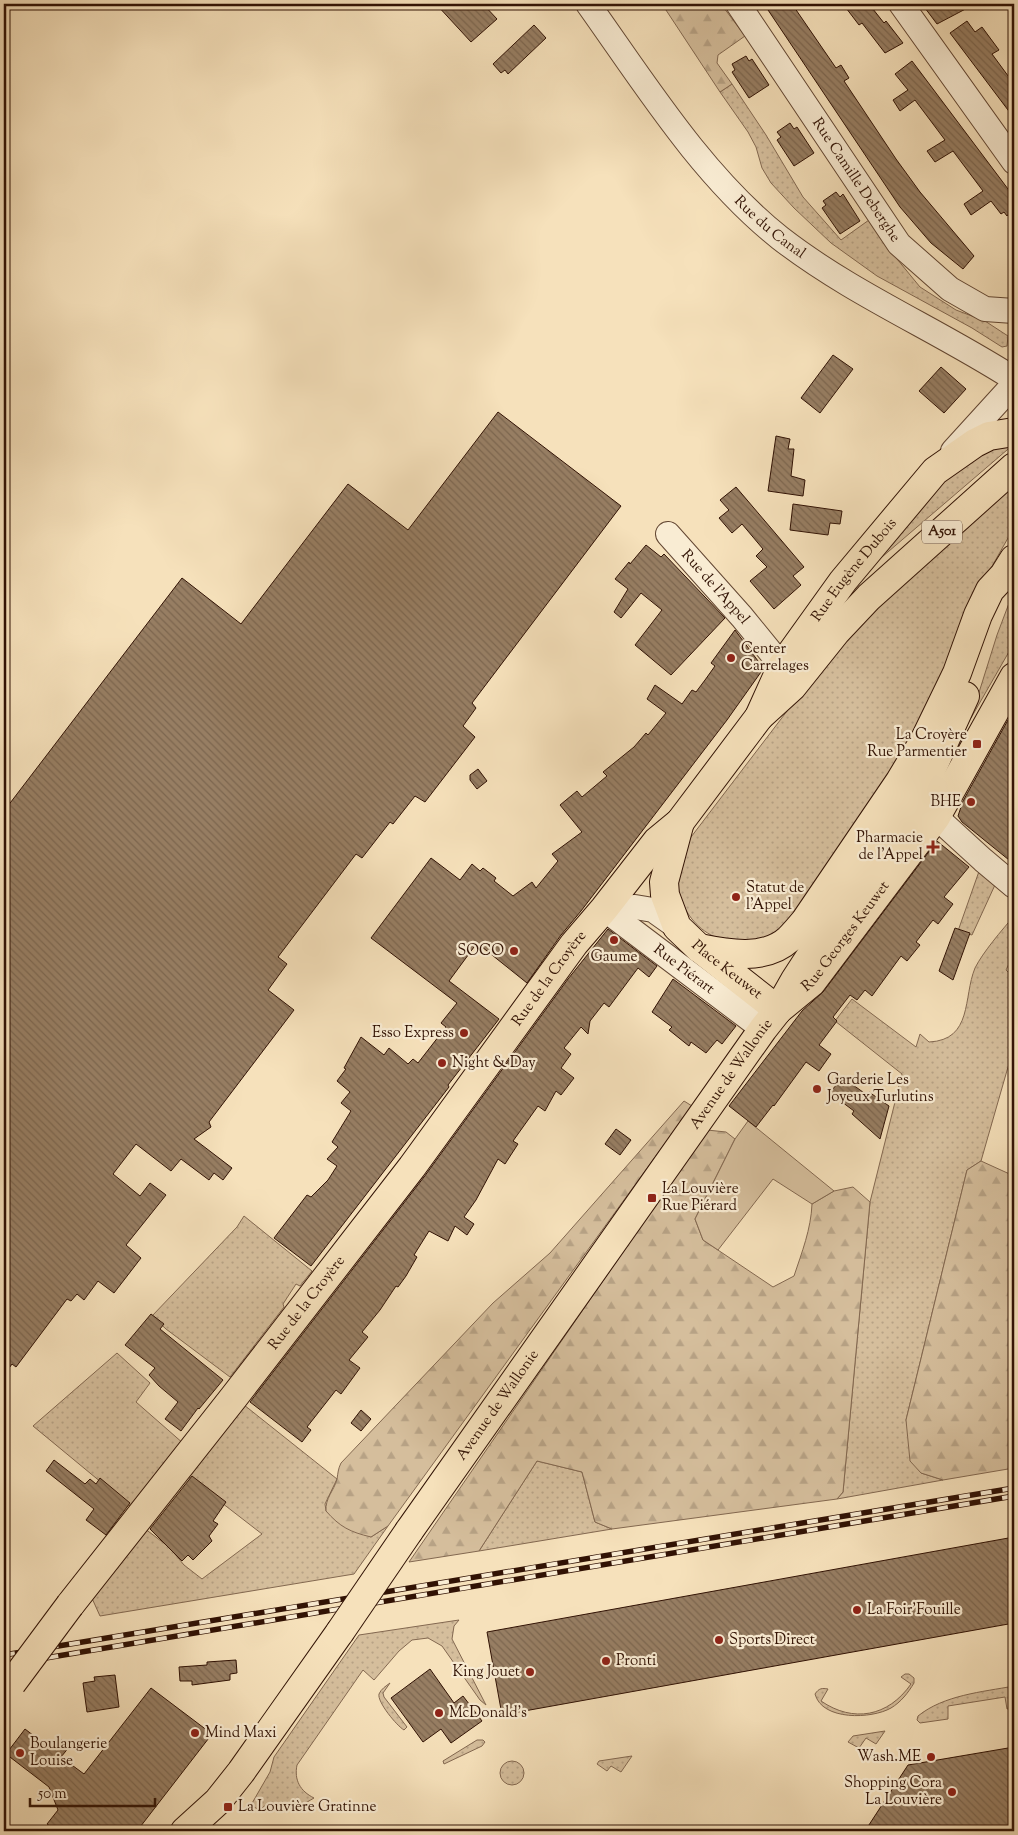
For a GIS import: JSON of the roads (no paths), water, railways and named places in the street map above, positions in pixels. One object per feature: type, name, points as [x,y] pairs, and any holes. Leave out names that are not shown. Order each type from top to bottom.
[{"type":"main road","points":[[935,471],[975,442],[989,436],[1014,432]]},
{"type":"main road","name":"A501","points":[[759,717],[792,687],[836,632],[869,597],[1014,467]]},
{"type":"main road","name":"Rue Eugène Dubois","points":[[604,909],[657,841],[680,822],[759,717],[782,666],[843,581],[935,471]]},
{"type":"main road","points":[[771,1019],[847,900],[924,786],[949,735],[964,675],[1009,567]]},
{"type":"main road","points":[[699,948],[742,955],[772,949],[788,940],[810,914],[900,781],[964,675]]},
{"type":"main road","name":"Rue Georges Keuwet","points":[[771,1019],[811,983],[936,817],[1014,677]]},
{"type":"main road","name":"Place Keuwet","points":[[680,822],[664,882],[664,895],[677,927],[771,1019]]},
{"type":"main road","name":"Rue de la Croyère","points":[[8,1689],[70,1605],[406,1175],[574,944],[604,909]]},
{"type":"main road","name":"Avenue de Wallonie","points":[[185,1831],[218,1801],[241,1772],[771,1019]]},
{"type":"main road","name":"Avenue de Wallonie","points":[[202,1831],[218,1801]]},
{"type":"street","name":"Rue du Canal","points":[[588,4],[668,118],[733,195],[780,238],[836,277],[1014,379]]},
{"type":"street","name":"Rue Camille Deberghe","points":[[738,4],[899,244],[950,289],[986,308],[1014,311]]},
{"type":"street","points":[[901,4],[1014,162]]},
{"type":"street","points":[[986,308],[1014,327]]},
{"type":"street","name":"Rue Eugène Dubois","points":[[935,471],[1014,384]]},
{"type":"street","name":"Rue de l'Appel","points":[[668,534],[742,617],[782,666]]},
{"type":"street","points":[[936,817],[1014,886]]},
{"type":"street","name":"Place Keuwet","points":[[604,909],[635,907],[653,910],[677,927]]},
{"type":"street","name":"Rue Piérart","points":[[604,909],[771,1019]]},
{"type":"railway","points":[[4,1655],[1014,1488]]},
{"type":"railway","points":[[4,1665],[1014,1496]]},
{"type":"place","name":"Center Carrelages","points":[[731,658]]},
{"type":"place","name":"La Croyère Rue Parmentier","points":[[977,744]]},
{"type":"place","name":"BHE","points":[[971,802]]},
{"type":"place","name":"Pharmacie de l'Appel","points":[[933,847]]},
{"type":"place","name":"Statut de l'Appel","points":[[736,897]]},
{"type":"place","name":"Gaume","points":[[614,940]]},
{"type":"place","name":"SOCO","points":[[514,951]]},
{"type":"place","name":"Esso Express","points":[[464,1033]]},
{"type":"place","name":"Night & Day","points":[[442,1063]]},
{"type":"place","name":"Garderie Les Joyeux Turlutins","points":[[817,1089]]},
{"type":"place","name":"La Louvière Rue Piérard","points":[[652,1198]]},
{"type":"place","name":"La Foir'Fouille","points":[[857,1610]]},
{"type":"place","name":"Sports Direct","points":[[719,1640]]},
{"type":"place","name":"Pronti","points":[[606,1661]]},
{"type":"place","name":"King Jouet","points":[[530,1672]]},
{"type":"place","name":"McDonald's","points":[[439,1713]]},
{"type":"place","name":"Mind Maxi","points":[[195,1733]]},
{"type":"place","name":"Boulangerie Louise","points":[[20,1753]]},
{"type":"place","name":"Wash.ME","points":[[931,1757]]},
{"type":"place","name":"Shopping Cora La Louvière","points":[[952,1792]]},
{"type":"place","name":"La Louvière Gratinne","points":[[228,1807]]}]
